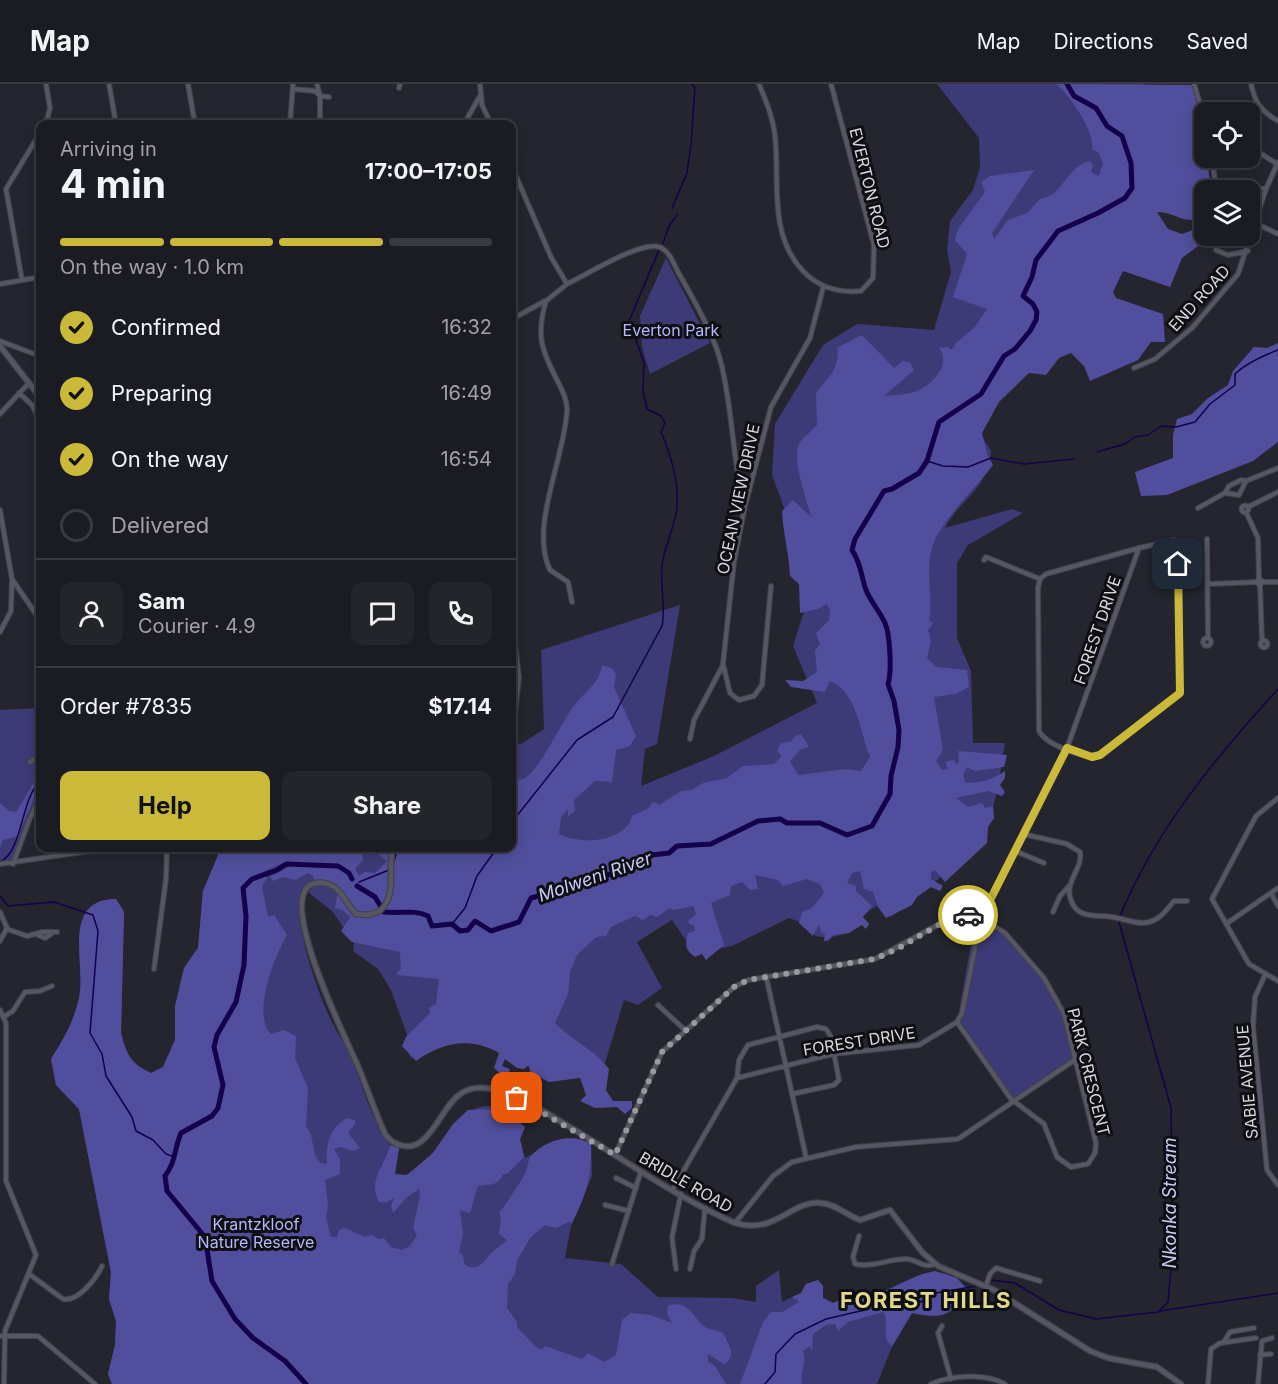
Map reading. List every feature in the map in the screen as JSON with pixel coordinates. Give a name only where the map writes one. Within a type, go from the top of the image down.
[{"type":"main road","points":[[0,346],[36,393]]},
{"type":"main road","name":"BRIDLE ROAD","points":[[392,852],[389,869],[390,896],[382,910],[368,915],[356,914],[338,890],[324,883],[310,886],[303,896],[304,922],[326,997],[355,1060],[379,1121],[391,1141],[405,1146],[419,1143],[426,1137],[450,1102],[466,1092],[484,1088],[517,1098],[705,1208],[735,1223],[750,1227],[764,1225],[817,1203],[831,1205],[864,1220],[889,1209],[894,1212],[922,1252],[934,1264],[986,1286],[1090,1351],[1108,1358],[1160,1368],[1181,1384]]},
{"type":"street","points":[[46,84],[50,108],[47,120]]},
{"type":"street","points":[[109,84],[115,120]]},
{"type":"street","points":[[188,84],[194,120]]},
{"type":"street","points":[[317,84],[320,96],[320,118]]},
{"type":"street","points":[[480,84],[481,96],[490,120]]},
{"type":"street","points":[[759,84],[774,126],[778,212],[783,238],[798,266],[823,288]]},
{"type":"street","name":"EVERTON ROAD","points":[[823,288],[861,291],[871,283],[875,266],[874,245],[831,84]]},
{"type":"street","points":[[1194,84],[1199,102]]},
{"type":"street","points":[[1251,84],[1256,103],[1261,110],[1278,121]]},
{"type":"street","points":[[290,120],[293,87],[315,91],[320,96],[329,97]]},
{"type":"street","points":[[466,120],[481,96]]},
{"type":"street","points":[[22,280],[6,189],[36,140]]},
{"type":"street","points":[[1260,153],[1277,163]]},
{"type":"street","name":"END ROAD","points":[[1260,210],[1277,163]]},
{"type":"street","points":[[1213,168],[1213,177],[1218,182],[1266,189]]},
{"type":"street","points":[[516,176],[551,257],[567,284]]},
{"type":"street","points":[[1260,226],[1278,234]]},
{"type":"street","name":"END ROAD","points":[[1134,368],[1155,359],[1192,328],[1238,274],[1249,246]]},
{"type":"street","points":[[516,317],[546,301],[567,284],[644,247],[660,247],[665,251],[683,280],[719,355],[731,420],[732,448],[745,506]]},
{"type":"street","points":[[1216,250],[1228,255],[1248,251]]},
{"type":"street","points":[[0,284],[36,278]]},
{"type":"street","name":"OCEAN VIEW DRIVE","points":[[771,586],[768,647],[759,691],[743,700],[732,697],[725,680],[723,664],[734,562],[745,506],[771,407],[810,338],[823,288]]},
{"type":"street","points":[[546,301],[539,340],[567,407],[559,461],[544,525],[544,545],[550,570],[568,582],[572,602]]},
{"type":"street","points":[[0,341],[36,354]]},
{"type":"street","points":[[0,414],[28,384]]},
{"type":"street","points":[[19,393],[32,405],[36,413]]},
{"type":"street","points":[[1198,508],[1225,493],[1230,484],[1241,480],[1246,481],[1278,468]]},
{"type":"street","points":[[1239,495],[1246,481]]},
{"type":"street","points":[[1246,508],[1278,492]]},
{"type":"street","points":[[1225,493],[1239,495]]},
{"type":"street","points":[[1239,495],[1258,538],[1262,641]]},
{"type":"street","points":[[0,510],[12,579],[11,611],[0,632]]},
{"type":"street","points":[[1207,539],[1208,638]]},
{"type":"street","points":[[1176,540],[1180,693],[1100,755],[1092,757],[1046,740],[1038,727],[1038,588],[1040,579],[1046,574],[1139,548],[1176,540]]},
{"type":"street","name":"FOREST DRIVE","points":[[737,1078],[833,1054],[919,1045],[957,1022],[962,1013],[981,918],[1067,748],[1139,548]]},
{"type":"street","points":[[984,560],[986,556],[1040,579]]},
{"type":"street","points":[[12,579],[36,614]]},
{"type":"street","points":[[1208,584],[1278,582]]},
{"type":"street","points":[[516,653],[519,677],[516,703]]},
{"type":"street","points":[[690,739],[694,720],[723,664]]},
{"type":"street","points":[[30,762],[36,758]]},
{"type":"street","points":[[1278,798],[1256,816],[1215,891],[1213,904],[1249,964],[1278,981]]},
{"type":"street","points":[[13,864],[36,807]]},
{"type":"street","points":[[1023,834],[1077,849],[1080,861],[1070,886],[1060,896],[1053,912]]},
{"type":"street","points":[[1015,851],[1044,863]]},
{"type":"street","points":[[0,864],[86,852]]},
{"type":"street","points":[[154,969],[166,879],[167,852]]},
{"type":"street","points":[[1070,886],[1071,900],[1082,914],[1117,918],[1130,922],[1150,922],[1162,916],[1174,901],[1186,901]]},
{"type":"street","points":[[1226,924],[1278,888]]},
{"type":"street","points":[[1271,893],[1278,906]]},
{"type":"street","points":[[0,912],[7,929],[22,936],[38,935],[45,938],[57,932]]},
{"type":"street","points":[[615,1155],[659,1057],[685,1030],[734,987],[748,980],[766,976],[875,959],[954,916],[960,914],[981,918]]},
{"type":"street","name":"PARK CRESCENT","points":[[957,1022],[1013,1102],[1044,1124],[1062,1162],[1071,1167],[1088,1164],[1095,1153],[1096,1143],[1064,1014],[1044,978],[1005,933],[981,918]]},
{"type":"street","points":[[0,941],[7,929]]},
{"type":"street","name":"SABIE AVENUE","points":[[1265,975],[1255,997],[1252,1026],[1267,1170],[1278,1185]]},
{"type":"street","points":[[766,976],[806,1158]]},
{"type":"street","points":[[4,1016],[13,1011],[25,992],[40,992],[52,986]]},
{"type":"street","points":[[658,1005],[685,1030]]},
{"type":"street","points":[[0,1010],[4,1016],[6,1182],[36,1253],[2,1336],[4,1384]]},
{"type":"street","points":[[673,1189],[737,1078],[739,1060],[748,1045],[779,1036],[822,1028],[831,1037],[839,1076],[837,1083],[792,1094]]},
{"type":"street","points":[[735,1223],[777,1171],[806,1158],[856,1147],[958,1139],[1076,1059]]},
{"type":"street","points":[[0,1120],[6,1123]]},
{"type":"street","points":[[612,1264],[642,1170]]},
{"type":"street","points":[[616,1178],[636,1188]]},
{"type":"street","points":[[675,1269],[672,1237],[681,1194]]},
{"type":"street","points":[[605,1205],[629,1211]]},
{"type":"street","points":[[690,1269],[694,1251],[702,1239],[705,1208]]},
{"type":"street","points":[[859,1236],[853,1257],[855,1264],[877,1265],[906,1259],[927,1266],[934,1264]]},
{"type":"street","points":[[29,1274],[63,1299],[69,1300],[93,1282],[102,1266]]},
{"type":"street","points":[[986,1286],[990,1274],[996,1268],[1040,1281]]},
{"type":"street","points":[[942,1326],[938,1333],[951,1380]]},
{"type":"street","points":[[1223,1343],[1226,1334],[1254,1328]]},
{"type":"street","points":[[1243,1330],[1244,1340]]},
{"type":"street","points":[[2,1336],[38,1336],[95,1384]]},
{"type":"street","points":[[1208,1384],[1209,1355],[1217,1345],[1256,1338]]},
{"type":"street","points":[[1258,1384],[1262,1341],[1272,1338]]},
{"type":"street","points":[[1260,1355],[1271,1354]]},
{"type":"street","points":[[931,1384],[987,1377],[1005,1384]]},
{"type":"green space","name":"Krantzkloof Nature Reserve","points":[[937,84],[1143,84],[1024,370],[993,400],[980,433],[991,451],[985,475],[945,528],[1012,509],[1023,513],[968,545],[957,563],[957,638],[971,671],[973,743],[1005,743],[992,810],[977,840],[942,876],[891,917],[880,904],[861,916],[849,933],[828,938],[816,936],[806,924],[789,918],[732,946],[695,954],[672,920],[637,942],[662,988],[638,1005],[624,1000],[605,1063],[581,1076],[536,1073],[506,1048],[460,1036],[411,1058],[407,1049],[407,1035],[391,990],[378,969],[353,951],[354,943],[333,912],[303,888],[299,914],[306,951],[331,1021],[351,1057],[383,1135],[390,1145],[399,1148],[395,1174],[410,1173],[424,1163],[466,1114],[482,1106],[502,1109],[525,1127],[520,1139],[525,1158],[565,1139],[574,1138],[591,1144],[592,1176],[571,1226],[565,1258],[621,1264],[658,1297],[732,1298],[756,1302],[756,1286],[779,1270],[782,1302],[801,1293],[806,1284],[818,1280],[823,1286],[823,1298],[833,1303],[874,1295],[921,1274],[932,1272],[954,1278],[967,1289],[962,1298],[952,1310],[939,1316],[912,1313],[891,1349],[877,1384],[112,1384],[108,1374],[115,1345],[116,1321],[109,1299],[111,1272],[79,1109],[56,1085],[51,1059],[76,1010],[81,979],[80,933],[82,920],[89,909],[99,902],[116,899],[124,912],[121,1033],[130,1057],[151,1073],[163,1067],[175,1040],[175,1006],[184,968],[198,948],[203,891],[219,852],[516,852],[516,743],[521,744],[544,729],[541,650],[680,605],[657,744],[645,749],[641,786],[714,756],[817,703],[793,646],[807,602],[795,537],[772,475],[775,424],[823,345],[857,324],[934,330],[951,272],[947,250],[950,221],[973,190],[980,167],[979,138]]},
{"type":"green space","name":"Krantzkloof Nature Reserve","points":[[1056,84],[1192,85],[1197,102],[1194,102],[1194,168],[1209,168],[1212,180],[1194,180],[1194,220],[1157,212],[1168,229],[1182,234],[1194,230],[1194,246],[1198,246],[1182,258],[1170,287],[1123,271],[1113,292],[1116,298],[1163,314],[1165,342],[1151,342],[1138,360],[1090,381],[1084,366],[1071,353],[1059,358],[1046,375],[1029,373],[999,402],[982,433],[987,454],[993,465],[949,518],[931,551],[929,620],[933,623],[928,630],[931,641],[927,658],[936,667],[967,670],[969,687],[956,694],[934,697],[943,750],[936,761],[942,770],[948,769],[945,762],[953,760],[957,764],[959,762],[958,751],[1007,755],[1004,767],[975,771],[967,767],[963,775],[966,783],[972,783],[1005,771],[1005,778],[1000,785],[1005,792],[1002,796],[988,791],[956,798],[968,807],[982,803],[985,808],[993,806],[994,818],[988,827],[987,843],[945,882],[935,870],[931,872],[931,879],[943,886],[940,891],[931,887],[917,897],[912,905],[886,918],[878,907],[873,892],[864,889],[860,871],[852,873],[847,883],[856,886],[856,891],[872,906],[863,917],[869,924],[866,929],[862,925],[849,933],[833,935],[829,940],[824,941],[825,934],[821,932],[819,924],[813,936],[799,923],[802,912],[812,908],[824,893],[820,884],[807,879],[783,886],[778,880],[755,875],[758,889],[750,890],[742,882],[731,886],[730,895],[711,903],[724,945],[706,960],[702,954],[695,957],[687,947],[688,933],[695,931],[694,926],[687,922],[696,914],[693,906],[674,910],[669,908],[658,917],[650,915],[643,920],[635,916],[611,927],[606,936],[596,937],[577,955],[570,972],[568,994],[555,1023],[597,1056],[609,1069],[606,1090],[613,1101],[632,1101],[632,1108],[625,1114],[617,1107],[595,1108],[580,1101],[586,1095],[580,1078],[549,1082],[530,1072],[529,1065],[524,1069],[517,1068],[505,1059],[502,1066],[510,1069],[509,1072],[500,1073],[494,1068],[499,1053],[477,1045],[466,1043],[446,1046],[416,1061],[402,1046],[406,1037],[430,1013],[429,1008],[436,1004],[439,979],[397,975],[401,969],[400,952],[352,942],[341,931],[350,917],[342,910],[335,908],[338,890],[316,883],[313,876],[308,873],[295,880],[283,877],[273,881],[270,877],[289,867],[286,862],[262,872],[267,878],[262,886],[268,917],[274,915],[287,935],[276,958],[267,987],[264,1001],[266,1026],[271,1034],[284,1030],[296,1036],[295,1058],[308,1088],[306,1126],[311,1135],[315,1155],[320,1163],[327,1164],[328,1143],[336,1127],[347,1118],[355,1120],[355,1124],[348,1133],[360,1148],[353,1151],[341,1147],[334,1149],[340,1160],[340,1174],[325,1180],[328,1206],[326,1217],[331,1237],[337,1237],[339,1230],[345,1228],[365,1237],[371,1235],[379,1239],[384,1238],[391,1247],[402,1250],[410,1246],[417,1235],[413,1228],[420,1196],[419,1189],[407,1197],[393,1213],[391,1206],[394,1198],[385,1203],[379,1202],[376,1194],[378,1173],[390,1145],[399,1148],[395,1174],[407,1175],[433,1153],[453,1124],[468,1110],[499,1109],[525,1127],[520,1139],[524,1157],[507,1174],[503,1174],[496,1183],[478,1186],[470,1213],[460,1210],[463,1234],[459,1252],[463,1255],[464,1264],[471,1267],[478,1266],[507,1240],[499,1234],[501,1218],[499,1213],[525,1174],[531,1156],[551,1142],[567,1138],[584,1140],[591,1144],[591,1166],[585,1194],[572,1223],[568,1222],[556,1228],[545,1225],[531,1237],[517,1260],[515,1274],[508,1284],[507,1308],[517,1322],[517,1327],[536,1347],[542,1350],[545,1346],[582,1359],[588,1353],[604,1362],[616,1355],[622,1320],[631,1313],[651,1315],[672,1323],[667,1313],[668,1306],[681,1305],[690,1310],[705,1327],[723,1333],[731,1350],[728,1361],[724,1364],[708,1354],[708,1362],[715,1366],[726,1384],[112,1384],[108,1374],[115,1345],[116,1321],[109,1299],[111,1272],[79,1109],[56,1085],[51,1059],[76,1010],[81,979],[80,933],[82,920],[89,909],[99,902],[116,899],[124,912],[121,1033],[130,1057],[151,1073],[163,1067],[175,1040],[175,1006],[184,968],[198,948],[203,891],[219,852],[364,852],[362,853],[363,860],[355,869],[359,876],[365,872],[375,873],[387,861],[375,852],[516,852],[516,780],[525,778],[539,763],[571,710],[596,681],[602,665],[612,668],[616,674],[614,687],[636,736],[630,746],[616,750],[612,782],[595,781],[574,800],[575,811],[568,816],[568,809],[561,817],[559,834],[578,840],[589,840],[601,839],[621,832],[628,825],[632,816],[649,808],[655,802],[659,805],[681,791],[692,790],[703,783],[727,778],[743,766],[774,764],[782,756],[777,751],[781,743],[791,742],[795,736],[801,734],[809,747],[801,749],[790,761],[798,775],[846,769],[861,771],[870,757],[852,703],[846,694],[830,681],[825,692],[791,687],[785,680],[803,681],[817,672],[815,651],[820,644],[816,633],[829,620],[830,609],[826,604],[818,609],[800,613],[799,584],[790,576],[782,511],[793,500],[811,517],[798,467],[797,449],[800,442],[817,425],[816,393],[835,366],[837,348],[862,335],[894,368],[903,361],[910,362],[914,370],[884,396],[917,391],[936,377],[943,359],[939,348],[947,347],[952,350],[956,343],[974,328],[987,309],[953,297],[967,254],[955,240],[958,229],[985,192],[981,182],[990,176],[1034,170],[992,233],[994,239],[1008,220],[1027,213],[1040,199],[1055,192],[1082,164],[1090,161],[1093,166],[1091,172],[1099,176],[1103,163],[1098,152],[1092,149],[1090,133],[1080,114]]},
{"type":"green space","name":"Everton Park","points":[[666,258],[710,343],[650,374],[642,347],[640,316]]},
{"type":"green space","points":[[1278,343],[1278,442],[1253,461],[1167,495],[1141,496],[1135,472],[1173,458],[1173,435],[1177,419],[1192,414],[1208,398],[1228,385],[1233,371],[1254,347],[1267,348]]},
{"type":"green space","points":[[36,708],[36,802],[14,860],[8,865],[0,862],[0,710]]},
{"type":"green space","points":[[36,780],[36,796],[18,836],[3,840],[0,848],[0,803],[9,811],[16,812]]},
{"type":"green space","points":[[976,917],[1002,930],[1042,976],[1057,1000],[1076,1058],[1014,1101],[957,1022]]},
{"type":"green space","points":[[935,1271],[957,1278],[967,1289],[962,1298],[945,1314],[931,1316],[912,1313],[892,1346],[886,1338],[886,1320],[883,1312],[848,1322],[838,1331],[835,1324],[826,1325],[813,1334],[812,1352],[810,1346],[803,1351],[802,1384],[740,1384],[763,1322],[771,1312],[782,1312],[799,1302],[792,1297],[801,1293],[806,1284],[818,1280],[823,1286],[823,1298],[833,1303],[876,1294]]},
{"type":"waterway","points":[[672,208],[687,173],[695,88],[692,84]]},
{"type":"waterway","name":"Molweni River","points":[[357,886],[375,897],[384,912],[423,914],[428,916],[432,926],[452,924],[460,931],[468,930],[475,921],[491,931],[519,922],[531,898],[567,889],[597,876],[614,874],[647,860],[652,855],[669,853],[677,846],[711,844],[758,821],[780,819],[787,823],[820,823],[847,835],[872,826],[890,794],[899,730],[894,701],[888,684],[890,662],[887,628],[870,599],[852,550],[855,539],[884,491],[892,489],[919,473],[927,461],[939,422],[981,394],[1004,356],[1015,349],[1030,331],[1036,320],[1037,312],[1033,304],[1023,296],[1032,277],[1036,260],[1058,231],[1125,198],[1132,188],[1131,163],[1122,136],[1107,126],[1096,108],[1074,96],[1067,84]]},
{"type":"waterway","points":[[663,243],[669,226],[677,215]]},
{"type":"waterway","points":[[516,817],[577,740],[613,717],[662,626],[662,566],[676,515],[677,488],[671,459],[661,432],[665,423],[661,416],[647,409],[643,391],[644,363],[629,321],[659,250]]},
{"type":"waterway","points":[[1097,452],[1125,444],[1135,437],[1148,435],[1161,426],[1176,427],[1195,422],[1210,404],[1235,385],[1235,374],[1239,370],[1278,350]]},
{"type":"waterway","points":[[927,461],[943,466],[968,467],[991,458],[1024,464],[1074,459]]},
{"type":"waterway","name":"Nkonka Stream","points":[[1120,916],[1151,853],[1189,795],[1278,689]]},
{"type":"waterway","points":[[0,862],[13,848],[36,786]]},
{"type":"waterway","points":[[393,864],[397,852]]},
{"type":"waterway","points":[[452,924],[465,908],[477,876],[494,852]]},
{"type":"waterway","name":"Molweni River","points":[[306,1384],[285,1361],[253,1338],[235,1319],[212,1281],[205,1237],[167,1191],[165,1176],[171,1166],[181,1133],[212,1116],[218,1108],[223,1085],[214,1047],[217,1035],[236,1002],[244,965],[246,916],[243,888],[252,879],[277,870],[286,864],[338,866],[349,873],[352,879]]},
{"type":"waterway","points":[[359,882],[389,870]]},
{"type":"waterway","points":[[0,896],[8,906],[54,902],[93,915],[98,931],[90,1033],[102,1054],[106,1076],[132,1117],[136,1131],[153,1140],[166,1154],[175,1157]]},
{"type":"waterway","name":"Nkonka Stream","points":[[991,1280],[1015,1283],[1059,1310],[1096,1319],[1158,1312],[1168,1302],[1173,1246],[1171,1108],[1119,922]]},
{"type":"waterway","name":"Nkonka Stream","points":[[765,1384],[775,1372],[776,1354],[795,1334],[826,1319],[869,1309],[870,1304],[894,1301],[907,1293],[921,1302],[930,1294],[977,1286]]},
{"type":"waterway","points":[[1160,1311],[1278,1293]]},
{"type":"way so far","points":[[517,1098],[615,1155],[662,1052],[734,987],[748,980],[819,966],[875,959],[954,916],[968,915]]},
{"type":"district","name":"FOREST HILLS","points":[[926,1300]]},
{"type":"route","points":[[968,915],[981,918],[1067,748],[1092,757],[1100,755],[1180,693],[1182,681],[1178,564]]}]
